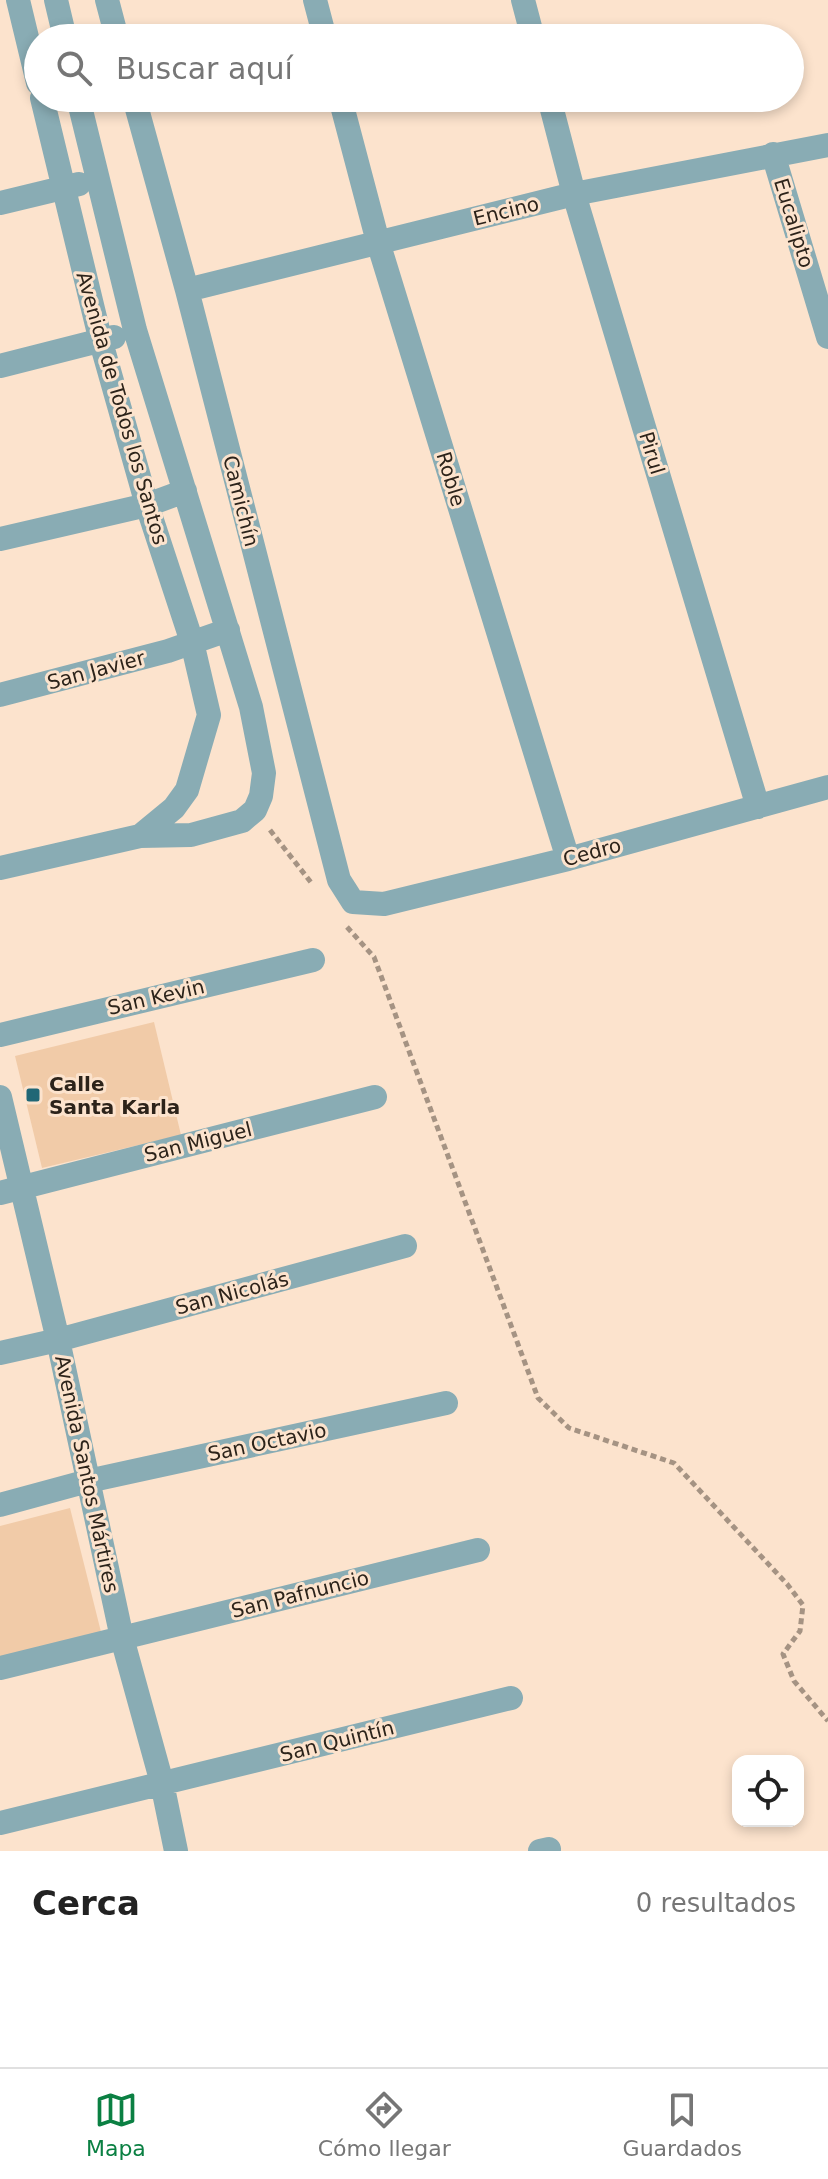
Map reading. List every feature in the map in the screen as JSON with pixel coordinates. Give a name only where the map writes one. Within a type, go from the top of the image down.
[{"type":"street","points":[[18,0],[24,25]]},
{"type":"street","points":[[56,0],[62,24]]},
{"type":"street","points":[[107,0],[113,24]]},
{"type":"street","points":[[315,0],[321,24]]},
{"type":"street","points":[[523,0],[529,24]]},
{"type":"street","name":"Avenida de Todos los Santos","points":[[45,112],[101,342],[147,505],[192,642],[209,715]]},
{"type":"street","name":"Avenida de Todos los Santos","points":[[81,112],[135,330],[251,707],[264,773],[261,796],[255,810]]},
{"type":"street","name":"Camichín","points":[[138,112],[187,290],[346,910]]},
{"type":"street","name":"Roble","points":[[344,112],[378,242],[568,859]]},
{"type":"street","name":"Pirul","points":[[553,112],[574,194],[758,807]]},
{"type":"street","name":"Encino","points":[[187,290],[574,194],[828,145]]},
{"type":"street","name":"Eucalipto","points":[[773,154],[828,337]]},
{"type":"street","points":[[0,203],[97,178]]},
{"type":"street","points":[[0,366],[101,342],[135,330]]},
{"type":"street","points":[[0,539],[147,505],[185,491]]},
{"type":"street","name":"San Javier","points":[[0,695],[168,651],[228,630]]},
{"type":"street","points":[[140,836],[174,808],[187,790],[209,715],[251,707]]},
{"type":"street","name":"Cedro","points":[[346,910],[384,904],[568,859],[828,787]]},
{"type":"street","points":[[0,868],[140,836],[191,835],[216,830],[242,821],[255,810]]},
{"type":"street","name":"San Kevin","points":[[0,1035],[313,960]]},
{"type":"street","name":"Avenida Santos Mártires","points":[[0,1097],[10,1191],[58,1340],[122,1638],[162,1783],[176,1851]]},
{"type":"street","name":"San Miguel","points":[[10,1191],[375,1097]]},
{"type":"street","name":"San Nicolás","points":[[0,1353],[405,1246]]},
{"type":"street","name":"San Octavio","points":[[0,1505],[88,1481],[446,1403]]},
{"type":"street","name":"San Pafnuncio","points":[[0,1668],[478,1550]]},
{"type":"street","name":"San Quintín","points":[[0,1823],[511,1698]]},
{"type":"path","points":[[255,810],[322,897]]},
{"type":"path","points":[[346,910],[374,957],[538,1398],[569,1428],[674,1463],[787,1584],[803,1605],[800,1631],[783,1654],[794,1681],[828,1721]]},
{"type":"shaded area","points":[[154,1022],[181,1135],[42,1168],[15,1056]]},
{"type":"shaded area","points":[[70,1508],[101,1632],[0,1657],[0,1526]]},
{"type":"place","name":"Calle Santa Karla","points":[[33,1095]]}]
